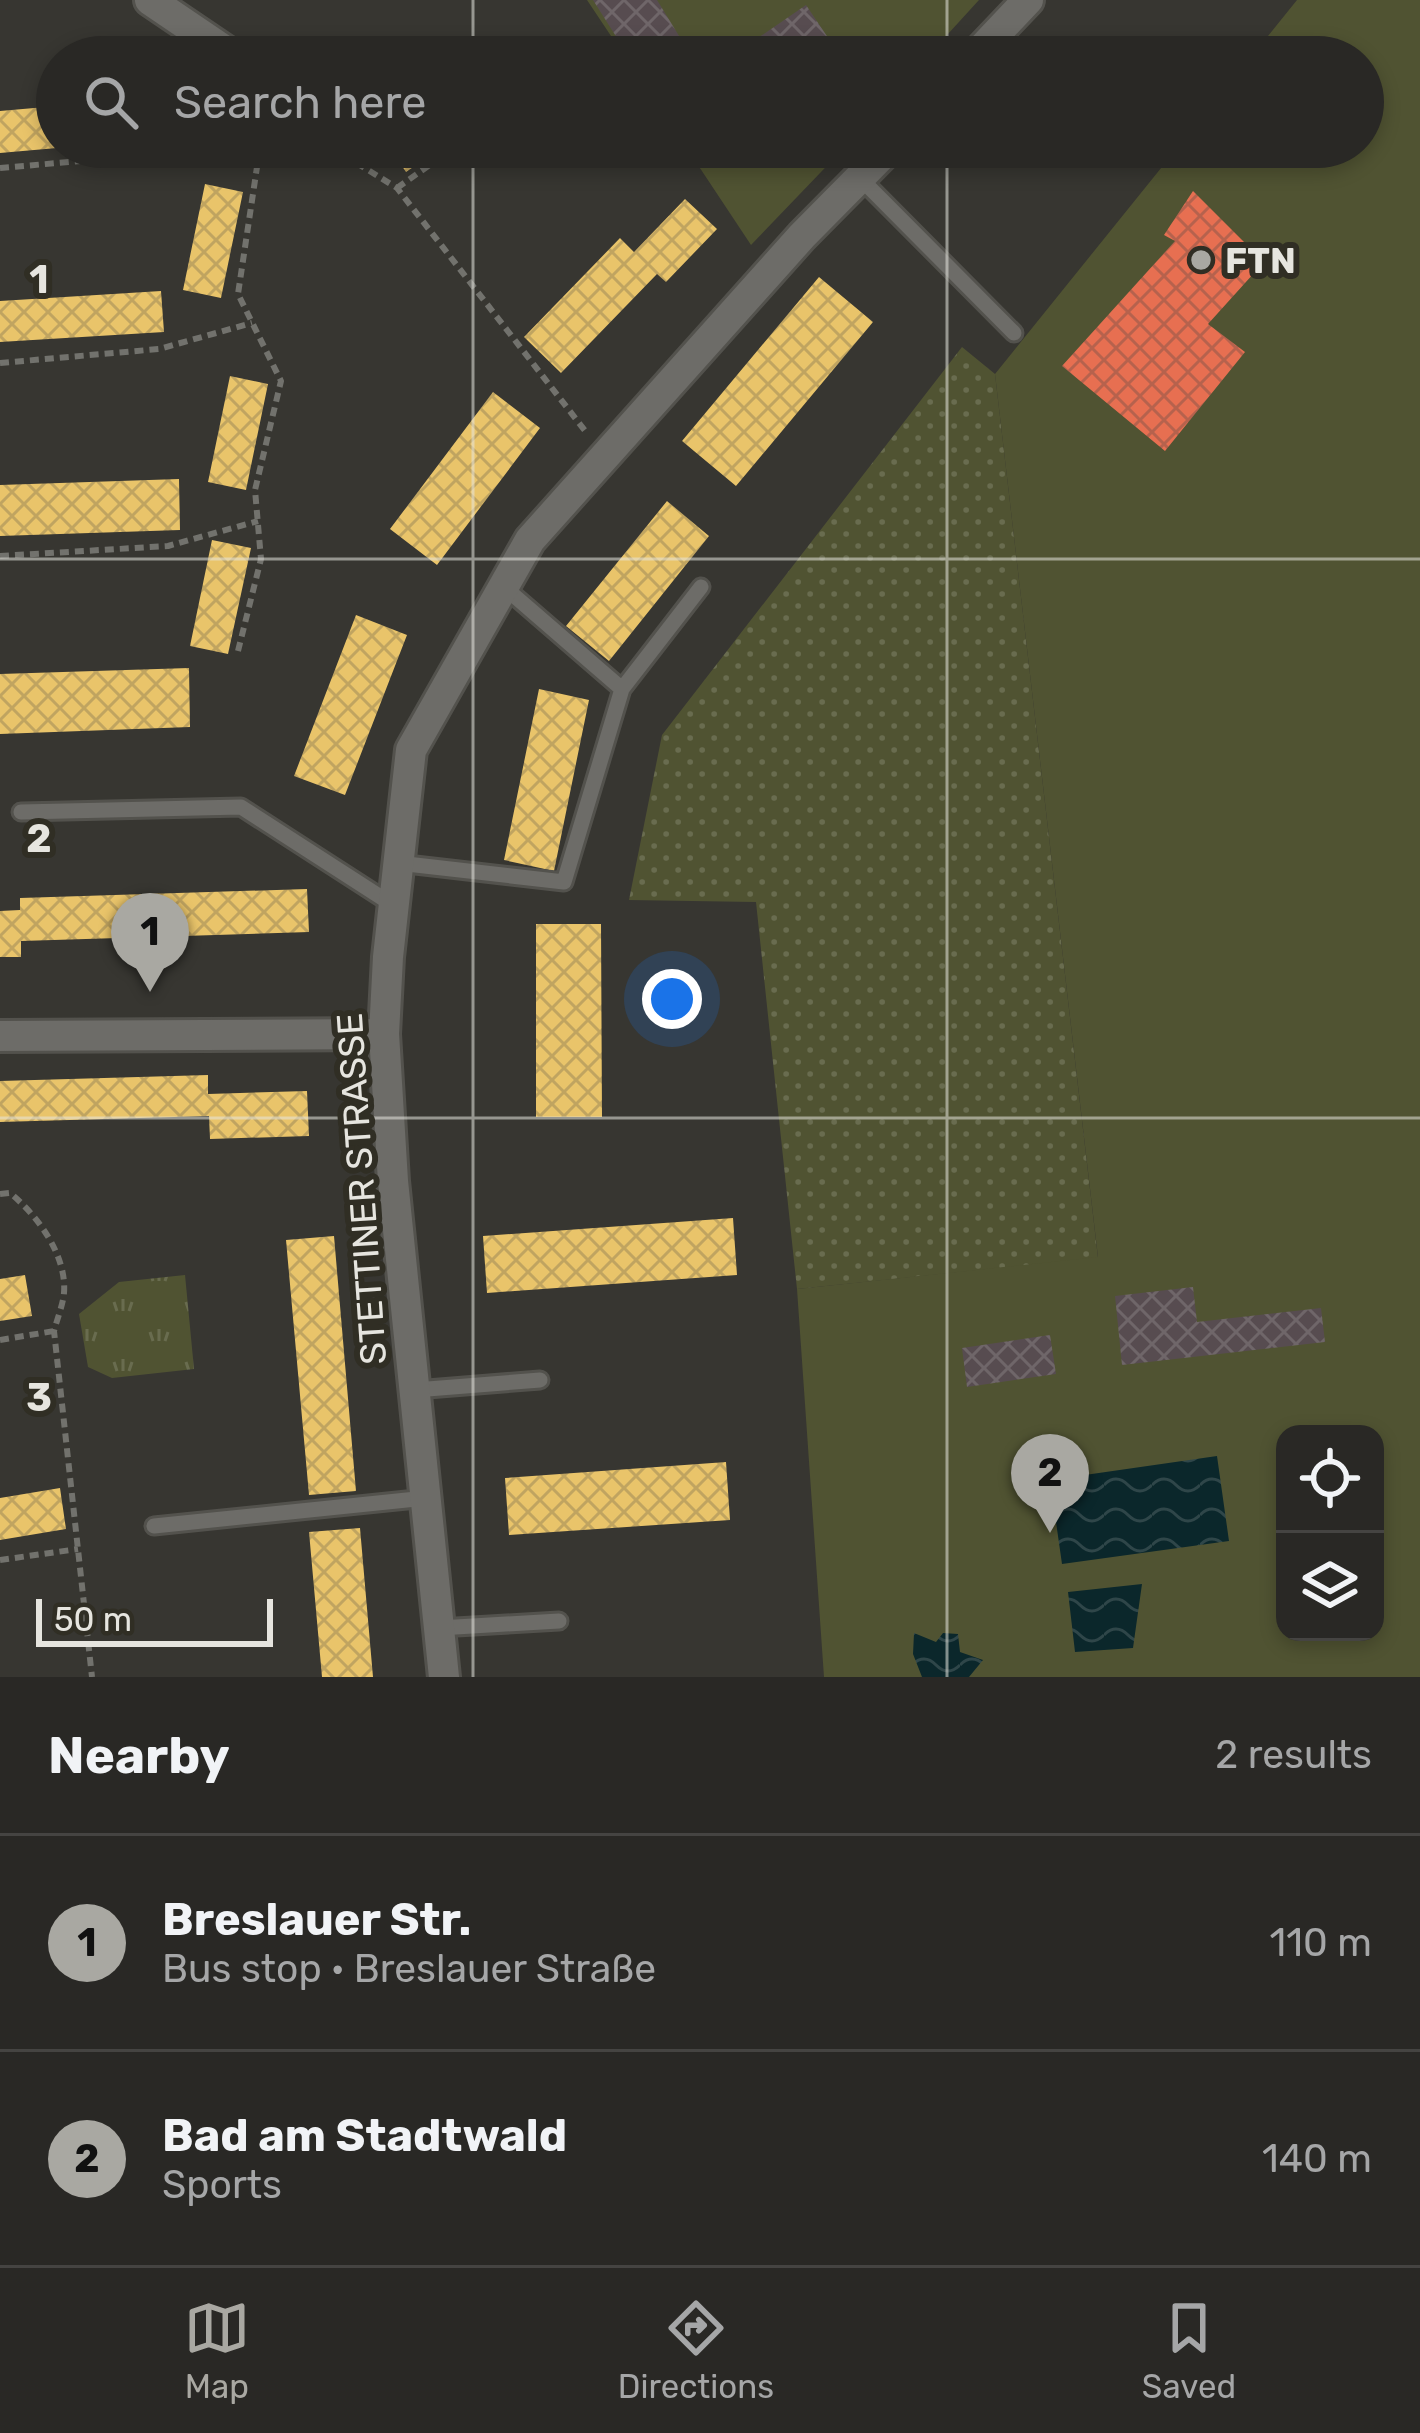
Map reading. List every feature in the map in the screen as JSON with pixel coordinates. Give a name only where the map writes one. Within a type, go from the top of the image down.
[{"type":"street","points":[[150,0],[202,36]]},
{"type":"street","points":[[994,36],[1028,0]]},
{"type":"street","name":"STETTINER STRASSE","points":[[444,1677],[393,1181],[384,1034],[411,750],[530,540],[802,236],[870,168]]},
{"type":"street","points":[[0,1036],[384,1034]]},
{"type":"lane","points":[[860,178],[1013,333]]},
{"type":"lane","points":[[398,863],[564,883],[622,689],[701,586]]},
{"type":"lane","points":[[504,587],[622,689]]},
{"type":"lane","points":[[21,812],[241,807],[393,905]]},
{"type":"lane","points":[[415,1390],[540,1380]]},
{"type":"lane","points":[[154,1526],[426,1498]]},
{"type":"lane","points":[[439,1628],[559,1621]]},
{"type":"path","points":[[0,168],[36,165]]},
{"type":"path","points":[[238,651],[261,559],[256,490],[281,381],[238,294],[257,168]]},
{"type":"path","points":[[365,168],[398,188],[605,457]]},
{"type":"path","points":[[398,188],[426,168]]},
{"type":"path","points":[[0,363],[159,349],[252,323]]},
{"type":"path","points":[[0,556],[168,546],[258,521]]},
{"type":"path","points":[[0,1194],[10,1193],[28,1208],[60,1260],[64,1292],[54,1330],[92,1677]]},
{"type":"path","points":[[0,1340],[54,1330]]},
{"type":"path","points":[[0,1560],[78,1549]]},
{"type":"green space","points":[[587,0],[979,0],[946,36],[611,36]]},
{"type":"green space","points":[[1297,0],[1420,0],[1420,1677],[824,1677],[797,1289],[1098,1257],[995,374],[1161,168],[1384,168],[1384,36],[1268,36]]},
{"type":"green space","points":[[700,168],[825,168],[751,245]]},
{"type":"green space","points":[[962,347],[995,374],[1098,1258],[797,1289],[756,902],[629,900],[662,735]]},
{"type":"green space","points":[[185,1275],[194,1369],[112,1378],[88,1367],[79,1314],[119,1282]]},
{"type":"water","points":[[1217,1456],[1229,1541],[1062,1564],[1050,1480]]},
{"type":"water","points":[[1142,1584],[1133,1648],[1075,1652],[1068,1592]]},
{"type":"water","points":[[914,1633],[936,1642],[943,1633],[958,1634],[960,1652],[983,1660],[969,1677],[922,1677],[913,1654]]},
{"type":"building: Homes","points":[[36,108],[36,150],[0,153],[0,111]]},
{"type":"building: Homes","points":[[205,184],[243,192],[221,298],[183,290]]},
{"type":"building: Homes","points":[[685,199],[717,229],[666,282],[657,274],[561,373],[524,337],[620,238],[634,252]]},
{"type":"building: Homes","points":[[819,277],[873,322],[736,486],[682,441]]},
{"type":"building: Homes","points":[[161,291],[164,332],[0,342],[0,301]]},
{"type":"building: Homes","points":[[230,376],[268,384],[246,490],[208,482]]},
{"type":"building: Homes","points":[[493,392],[540,428],[437,565],[390,529]]},
{"type":"building: Homes","points":[[179,479],[180,530],[0,536],[0,485]]},
{"type":"building: Homes","points":[[667,501],[709,536],[609,661],[566,626]]},
{"type":"building: Homes","points":[[212,540],[251,548],[228,654],[190,646]]},
{"type":"building: Homes","points":[[356,615],[407,635],[345,795],[294,776]]},
{"type":"building: Homes","points":[[189,668],[190,727],[0,734],[0,674]]},
{"type":"building: Homes","points":[[539,689],[589,700],[554,871],[504,860]]},
{"type":"building: Homes","points":[[307,889],[309,932],[21,941],[21,957],[0,957],[0,911],[20,910],[20,898]]},
{"type":"building: Homes","points":[[536,924],[601,924],[602,1117],[536,1117]]},
{"type":"building: Homes","points":[[208,1075],[208,1094],[307,1091],[309,1136],[210,1139],[209,1116],[0,1122],[0,1081]]},
{"type":"building: Homes","points":[[733,1218],[737,1275],[487,1293],[483,1236]]},
{"type":"building: Homes","points":[[334,1236],[356,1491],[309,1495],[286,1240]]},
{"type":"building: Homes","points":[[25,1275],[32,1316],[0,1321],[0,1279]]},
{"type":"building: Homes","points":[[726,1462],[730,1520],[509,1535],[505,1478]]},
{"type":"building: Homes","points":[[60,1488],[66,1529],[0,1540],[0,1498]]},
{"type":"building: Homes","points":[[360,1528],[373,1677],[322,1677],[309,1532]]},
{"type":"building: Shops","points":[[1193,191],[1264,262],[1208,324],[1245,352],[1165,451],[1062,366],[1175,241],[1164,235]]},
{"type":"building: Other","points":[[593,0],[657,0],[679,36],[616,36]]},
{"type":"building: Other","points":[[806,5],[827,36],[761,36]]},
{"type":"building: Other","points":[[1193,1287],[1197,1322],[1321,1308],[1325,1342],[1122,1365],[1115,1296]]},
{"type":"building: Other","points":[[1050,1335],[1056,1374],[967,1387],[962,1348]]},
{"type":"place","name":"FTN","points":[[1201,260]]},
{"type":"place","name":"Breslauer Str.","points":[[150,992]]},
{"type":"place","name":"Bad am Stadtwald","points":[[1050,1533]]}]
